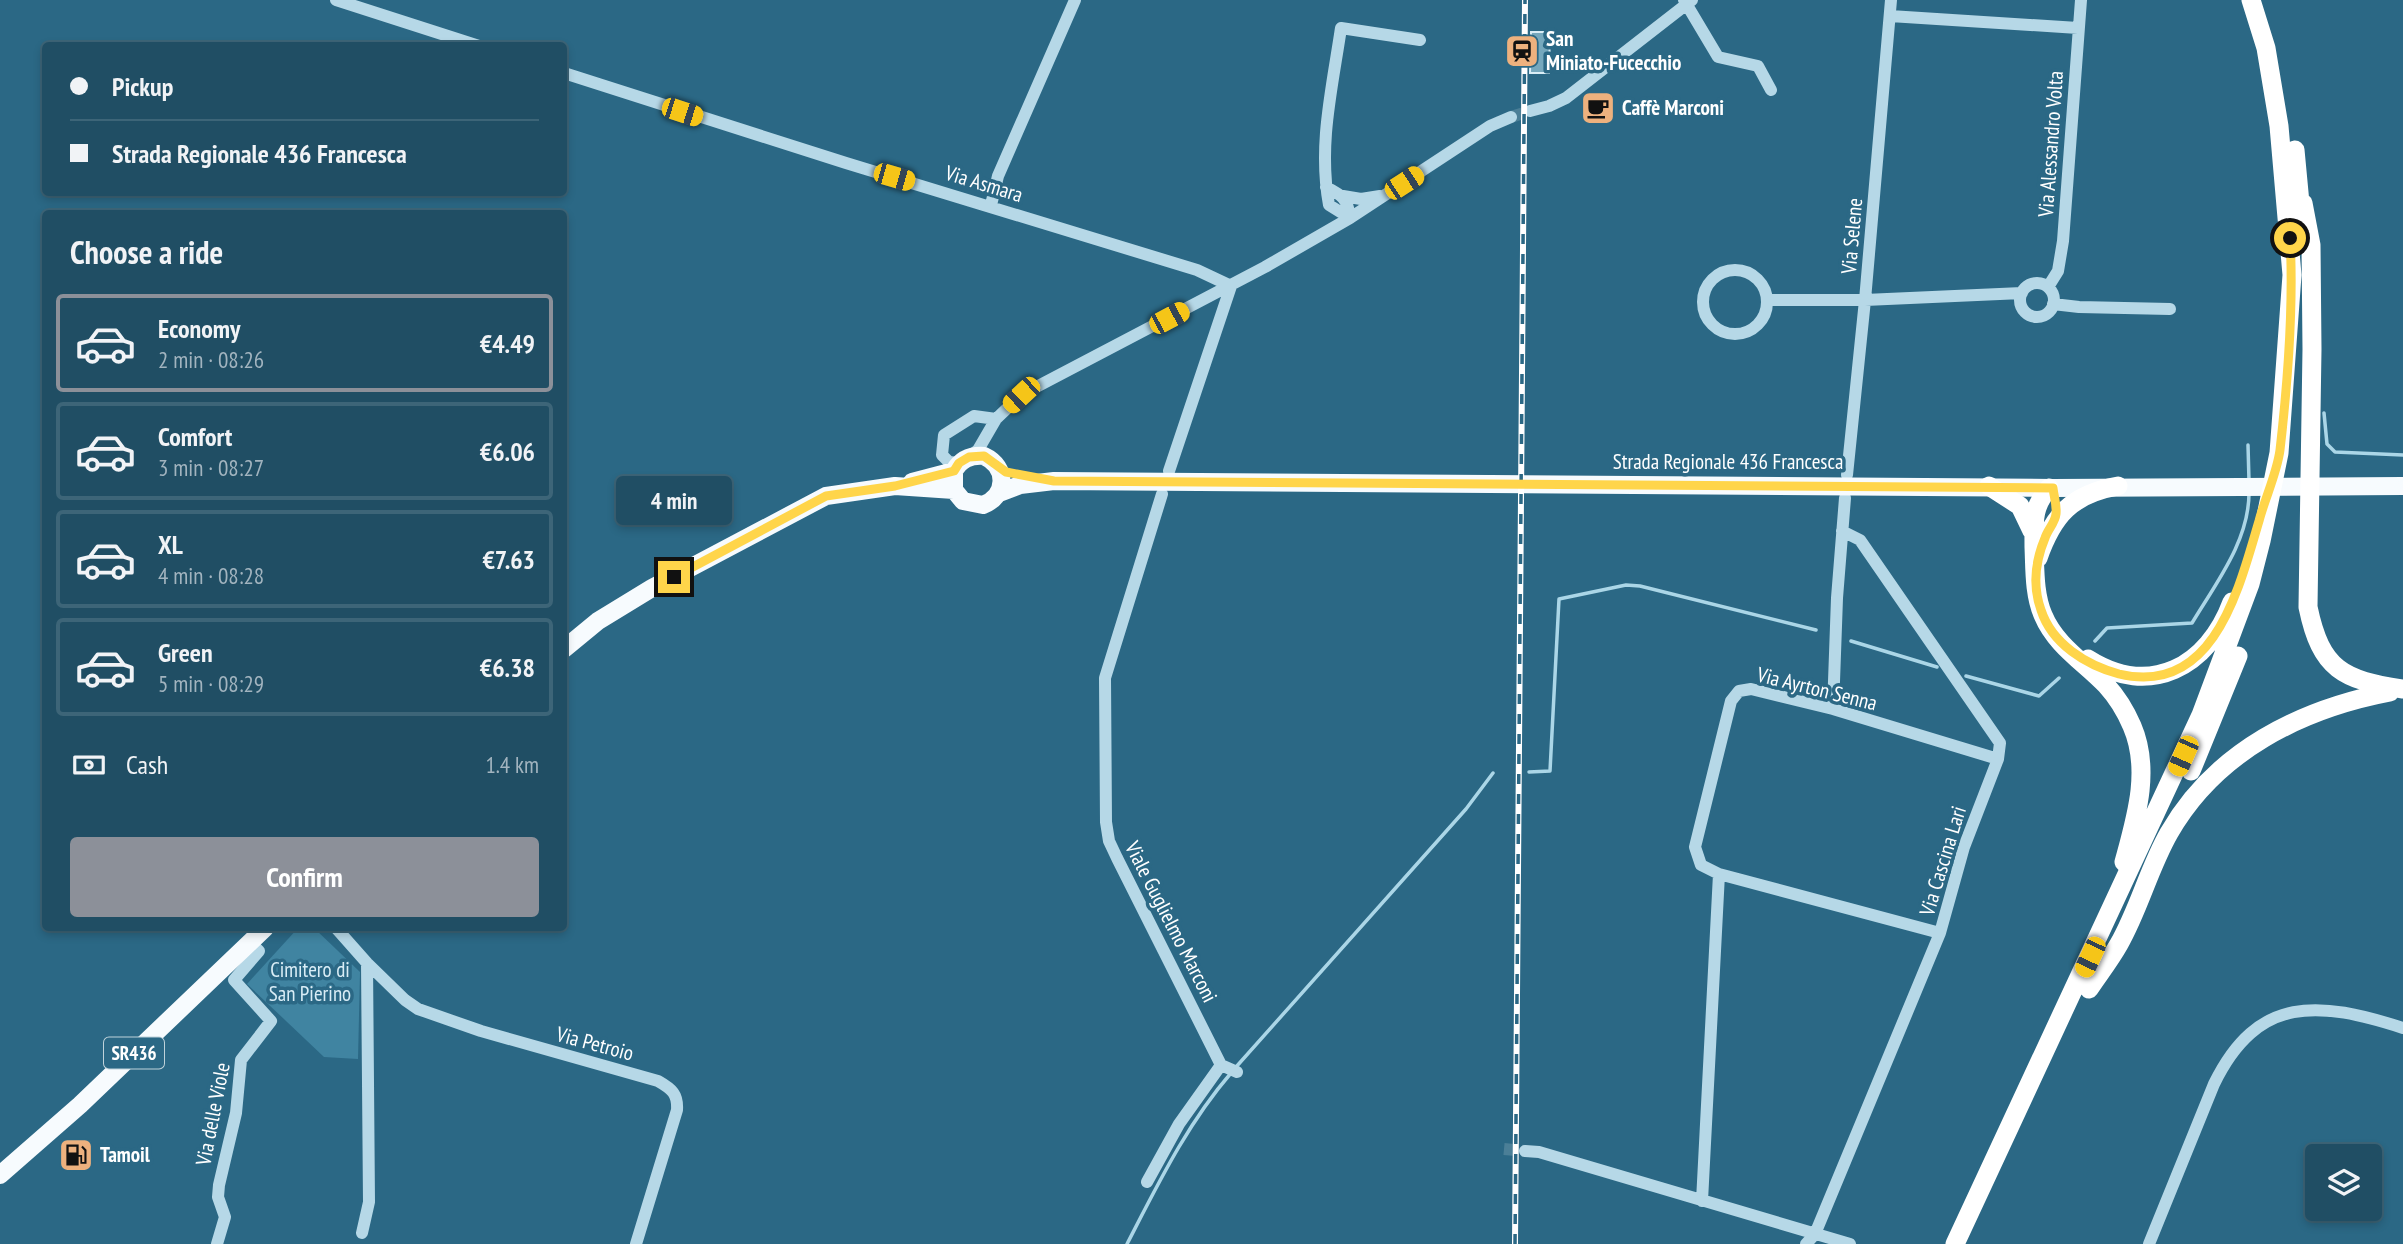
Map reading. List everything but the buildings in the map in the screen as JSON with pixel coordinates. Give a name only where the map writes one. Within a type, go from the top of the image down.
[{"type":"highway","points":[[1955,1244],[2201,715],[2250,584],[2279,453],[2290,317],[2290,238],[2279,126],[2266,48],[2251,0]]},
{"type":"highway","points":[[2265,0],[2281,63],[2311,245],[2308,607],[2313,634],[2325,655],[2356,680],[2403,689]]},
{"type":"highway","points":[[1970,1244],[2212,725],[2239,656],[2270,558],[2289,466],[2301,348],[2304,283],[2300,187]]},
{"type":"highway","points":[[2068,650],[2111,671],[2137,676],[2162,675],[2181,667],[2198,655],[2227,617],[2243,574],[2279,453]]},
{"type":"highway","points":[[1989,486],[2020,506],[2033,533]]},
{"type":"highway","points":[[2035,565],[2045,537],[2055,521],[2082,497],[2118,486]]},
{"type":"highway","points":[[2003,1142],[2031,1066],[2121,872],[2136,819],[2141,787],[2137,744],[2124,711],[2107,686],[2055,637],[2043,615],[2036,591],[2033,533],[2035,509],[2051,488]]},
{"type":"highway","points":[[2051,488],[2057,510],[2055,521]]},
{"type":"highway","points":[[2089,989],[2120,943],[2169,833],[2196,793],[2218,771],[2259,741],[2297,720],[2342,703],[2403,689]]},
{"type":"main road","name":"Strada Regionale 436 Francesca","points":[[567,647],[598,621],[652,588],[826,496],[895,486],[984,456],[998,467],[1030,478],[1054,481],[2051,488],[2403,486]]},
{"type":"main road","points":[[954,491],[961,463]]},
{"type":"main road","points":[[998,467],[1002,481],[999,493]]},
{"type":"main road","name":"Strada Regionale 436 Francesca","points":[[895,486],[954,491],[963,501],[976,506],[989,503],[999,493],[1020,485],[1054,481]]},
{"type":"main road","name":"SR436","points":[[0,1175],[80,1105],[262,931]]},
{"type":"street","points":[[336,0],[467,42]]},
{"type":"street","points":[[991,205],[998,176],[1075,0]]},
{"type":"street","name":"Via Selene","points":[[1847,475],[1891,0]]},
{"type":"street","name":"Via Alessandro Volta","points":[[2048,287],[2058,271],[2063,241],[2081,0]]},
{"type":"street","points":[[1531,111],[1566,98],[1687,1],[1718,57],[1758,66],[1771,90]]},
{"type":"street","points":[[1890,16],[2078,29]]},
{"type":"street","points":[[1332,228],[1323,172],[1326,129],[1341,28],[1420,40]]},
{"type":"street","name":"Via Asmara","points":[[567,74],[846,163],[1198,270],[1231,286]]},
{"type":"street","points":[[994,421],[974,415],[944,435],[942,455],[949,462],[961,463],[978,450],[994,421],[1021,395],[1231,286],[1350,218],[1490,126],[1511,117]]},
{"type":"street","points":[[1326,187],[1343,196],[1361,199],[1384,196]]},
{"type":"street","points":[[1343,196],[1349,204],[1350,218]]},
{"type":"street","points":[[1329,205],[1350,218]]},
{"type":"street","points":[[1729,270],[1750,273],[1765,289],[1767,300],[1762,320],[1746,333],[1735,335],[1716,329],[1704,312],[1702,302],[1710,281],[1729,270]]},
{"type":"street","points":[[1767,300],[1865,300],[2022,293],[2034,284],[2048,287],[2053,295],[2053,304],[2043,316],[2032,316],[2021,304],[2022,293]]},
{"type":"street","points":[[1169,471],[1231,286]]},
{"type":"street","points":[[2053,304],[2170,309]]},
{"type":"street","points":[[994,421],[991,450],[998,467]]},
{"type":"street","name":"Viale Guglielmo Marconi","points":[[1147,1182],[1179,1124],[1229,1068],[1117,858],[1107,831],[1105,678],[1162,494]]},
{"type":"street","points":[[1833,709],[1845,498]]},
{"type":"street","points":[[1842,531],[1860,540],[2000,743],[1998,759]]},
{"type":"street","name":"Via Ayrton Senna","points":[[1719,874],[1701,865],[1695,847],[1731,701],[1740,691],[1751,689],[1833,709],[1998,759]]},
{"type":"street","name":"Via Cascina Lari","points":[[1810,1239],[1940,933],[1964,847],[1998,759]]},
{"type":"street","points":[[1702,1201],[1719,874],[1940,933]]},
{"type":"street","name":"Via Petroio","points":[[340,931],[367,964],[418,1009],[481,1031],[658,1081],[670,1088],[677,1098],[677,1110],[636,1244]]},
{"type":"street","name":"Via delle Viole","points":[[217,1244],[225,1217],[218,1197],[219,1185],[236,1113],[241,1060],[271,1021],[233,980],[259,951],[250,942]]},
{"type":"street","points":[[362,1233],[369,1202],[367,964]]},
{"type":"street","points":[[2149,1244],[2214,1084],[2223,1066],[2249,1035],[2285,1013],[2317,1009],[2354,1013],[2403,1028]]},
{"type":"street","points":[[1525,1151],[1539,1152],[1702,1201],[1810,1239],[1850,1244]]},
{"type":"green space","name":"Cimitero di San Pierino","points":[[295,931],[317,931],[360,972],[358,1059],[324,1057],[247,984]]},
{"type":"waterway","points":[[2324,413],[2327,444],[2335,452],[2403,455]]},
{"type":"waterway","points":[[2248,445],[2249,481]]},
{"type":"waterway","points":[[2095,641],[2107,628],[2192,623],[2230,561],[2248,511],[2249,493]]},
{"type":"waterway","points":[[1529,772],[1550,771],[1559,599],[1626,585],[1640,586],[1816,630]]},
{"type":"waterway","points":[[1851,641],[1937,667]]},
{"type":"waterway","points":[[1966,676],[2039,696],[2059,678]]},
{"type":"waterway","points":[[1236,1067],[1466,809],[1493,773]]},
{"type":"waterway","points":[[1127,1244],[1187,1134],[1231,1073]]},
{"type":"tunnel","points":[[1511,117],[1530,111]]},
{"type":"tunnel","points":[[1504,1149],[1525,1151]]},
{"type":"railway","points":[[1515,1244],[1525,0]]},
{"type":"place","name":"San Miniato-Fucecchio","points":[[1522,51]]},
{"type":"place","name":"Caffè Marconi","points":[[1598,108]]},
{"type":"place","name":"Tamoil","points":[[76,1155]]},
{"type":"route","points":[[674,577],[826,496],[873,487],[895,486],[954,471],[964,459],[976,455],[991,459],[1006,472],[1054,481],[2053,488],[2055,521],[2042,544],[2035,565],[2036,591],[2049,629],[2068,650],[2104,668],[2126,675],[2153,677],[2181,667],[2206,648],[2227,617],[2243,574],[2279,453],[2290,317],[2290,238]]}]
